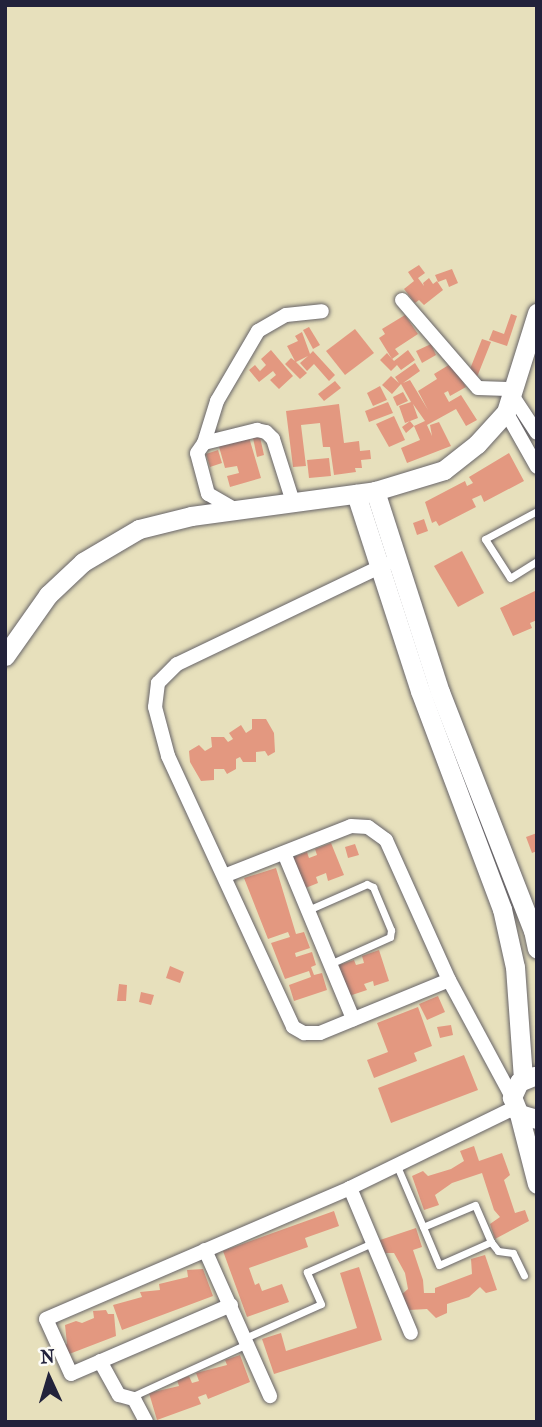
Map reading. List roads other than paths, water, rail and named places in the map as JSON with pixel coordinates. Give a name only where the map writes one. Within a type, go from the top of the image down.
[{"type":"street","points":[[402,300],[478,388],[511,399],[537,433]]},
{"type":"street","points":[[236,510],[208,494],[203,486],[197,453],[204,443],[217,401],[258,331],[286,315],[322,311]]},
{"type":"street","points":[[5,656],[48,595],[83,562],[139,529],[191,516],[365,493],[444,470],[477,444],[511,399],[537,313]]},
{"type":"street","points":[[511,399],[537,467]]},
{"type":"street","points":[[204,443],[257,430],[265,432],[273,439],[293,502]]},
{"type":"street","points":[[365,493],[388,563],[533,930],[537,949]]},
{"type":"street","points":[[388,563],[177,664],[158,683],[155,706],[168,756],[293,1027],[304,1033],[320,1033],[449,980]]},
{"type":"street","points":[[388,563],[420,691],[502,909],[515,967],[530,1077],[515,1086],[537,1184]]},
{"type":"street","points":[[224,876],[351,827],[368,827],[386,840],[449,980],[520,1109]]},
{"type":"street","points":[[284,853],[353,1019]]},
{"type":"street","points":[[230,1304],[71,1374],[46,1319],[350,1188],[520,1109]]},
{"type":"street","points":[[350,1188],[411,1333]]},
{"type":"street","points":[[205,1250],[270,1396]]},
{"type":"street","points":[[100,1361],[119,1395],[131,1397],[146,1422]]},
{"type":"lane","points":[[537,511],[485,539],[510,578],[537,561]]},
{"type":"lane","points":[[308,910],[367,884],[373,887],[391,930],[390,937],[330,964]]},
{"type":"lane","points":[[397,1166],[439,1265],[491,1242]]},
{"type":"lane","points":[[423,1227],[475,1205],[491,1242],[498,1251],[513,1253],[524,1276]]},
{"type":"lane","points":[[131,1397],[321,1304],[307,1272],[372,1243]]}]
